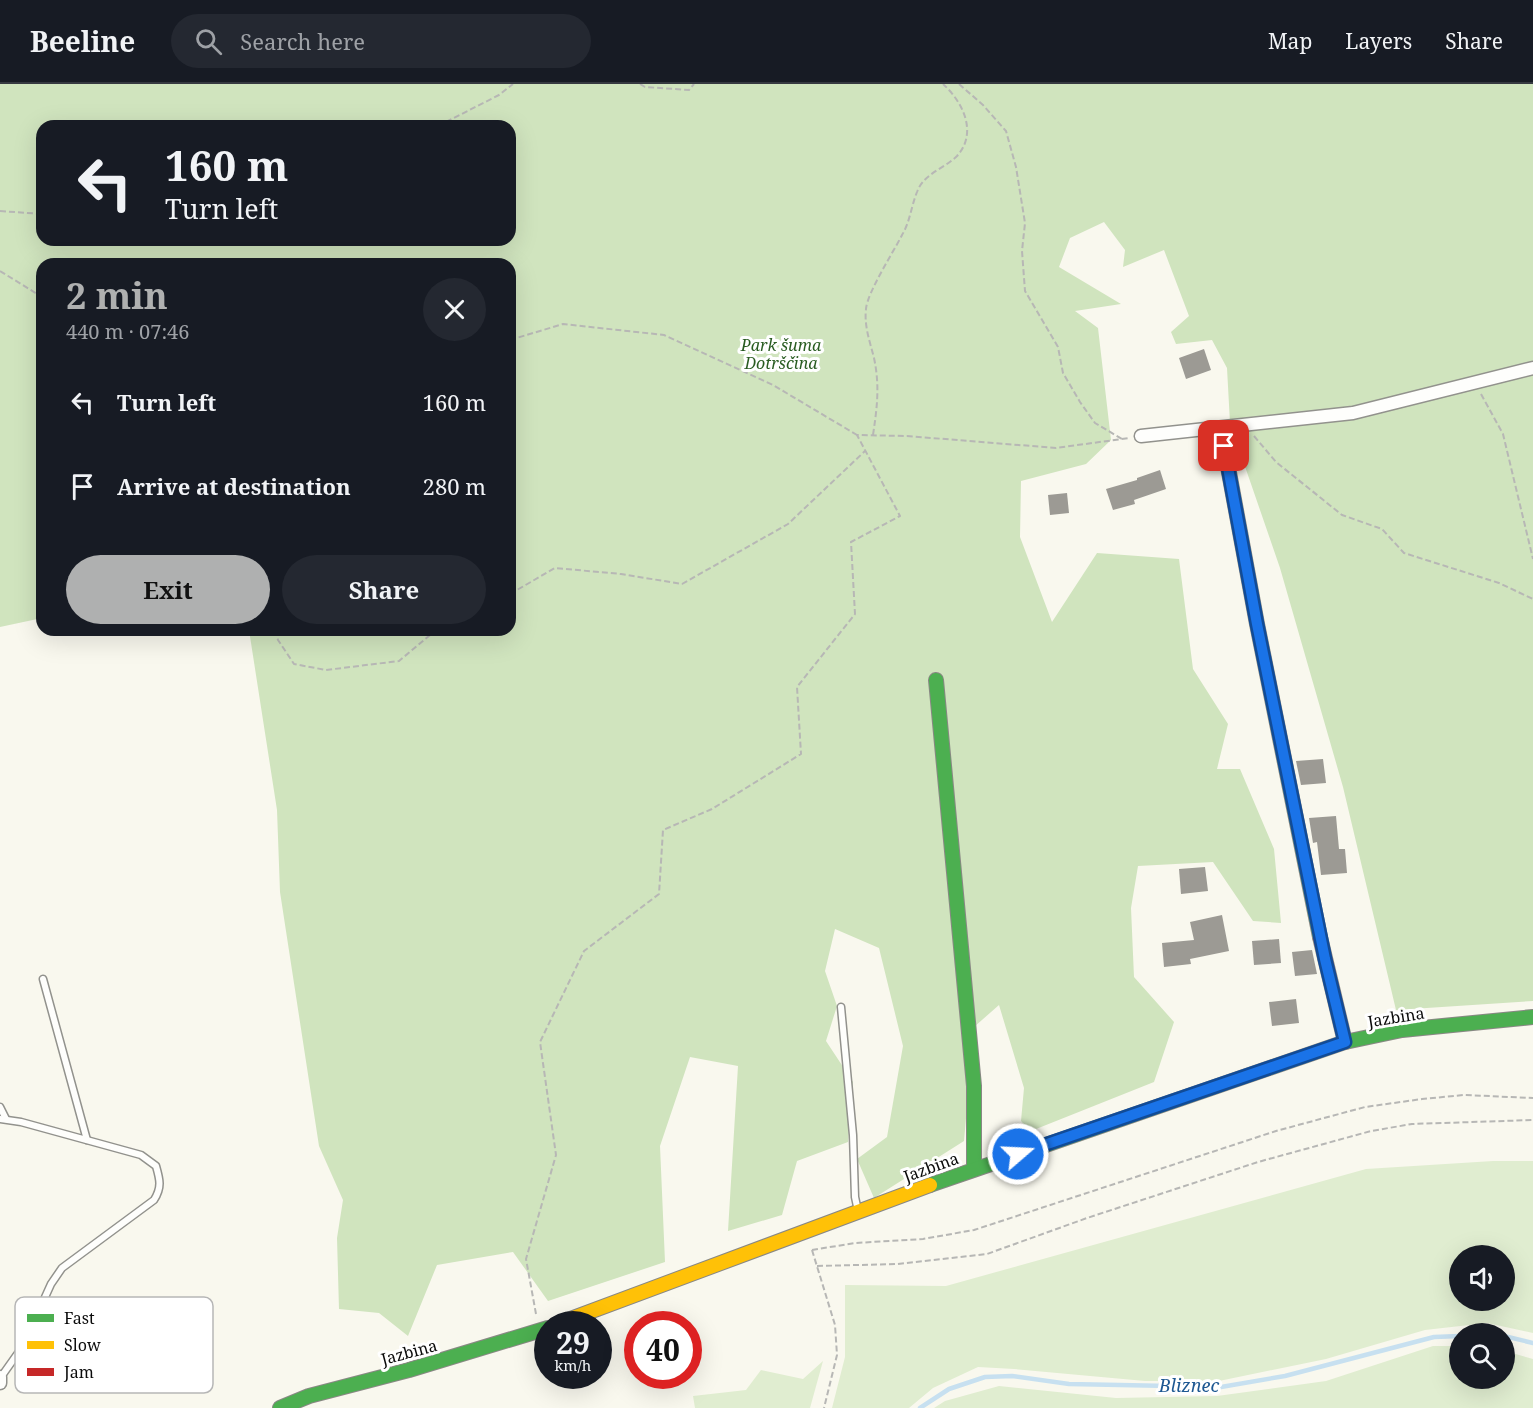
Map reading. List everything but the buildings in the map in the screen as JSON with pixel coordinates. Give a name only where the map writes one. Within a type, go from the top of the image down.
[{"type":"street","points":[[1141,436],[1353,413],[1533,368]]},
{"type":"street","points":[[1221,429],[1257,624],[1325,959],[1345,1042]]},
{"type":"street","points":[[936,680],[974,1086],[974,1169]]},
{"type":"street","name":"Jazbina","points":[[591,1311],[974,1169],[1345,1042],[1402,1030],[1533,1017]]},
{"type":"street","name":"Jazbina","points":[[280,1408],[309,1396],[409,1370],[534,1333]]},
{"type":"street","points":[[0,1377],[0,1383]]},
{"type":"lane","points":[[43,979],[87,1140]]},
{"type":"lane","points":[[841,1007],[853,1135],[855,1197],[858,1211]]},
{"type":"lane","points":[[0,1107],[3,1119],[141,1155],[156,1166],[160,1180],[160,1190],[154,1200],[62,1268],[45,1297]]},
{"type":"lane","points":[[0,1377],[15,1357]]},
{"type":"path","points":[[450,120],[499,95],[513,84]]},
{"type":"path","points":[[640,84],[645,87],[689,90],[694,84]]},
{"type":"path","points":[[873,435],[879,401],[874,360],[867,333],[866,307],[890,255],[903,234],[914,208],[917,190],[933,171],[956,156],[968,136],[966,118],[957,99],[943,84]]},
{"type":"path","points":[[959,84],[983,105],[1006,131],[1016,167],[1025,223],[1022,251],[1026,291],[1058,347],[1063,374],[1095,423],[1122,439]]},
{"type":"path","points":[[0,212],[36,214]]},
{"type":"path","points":[[0,271],[36,293]]},
{"type":"path","points":[[516,338],[563,324],[664,335],[772,385],[857,435],[900,516],[851,542],[855,614],[796,687],[801,754],[712,809],[663,830],[659,894],[584,951],[540,1042],[555,1155],[526,1259],[538,1311]]},
{"type":"path","points":[[1475,383],[1503,434],[1533,559]]},
{"type":"path","points":[[1245,426],[1276,462],[1342,515],[1382,529],[1404,552],[1533,598]]},
{"type":"path","points":[[857,435],[907,436],[1056,448],[1141,436]]},
{"type":"path","points":[[516,591],[555,568],[621,574],[682,584],[788,524],[866,451]]},
{"type":"path","points":[[277,636],[294,664],[326,670],[399,661],[429,636]]},
{"type":"path","points":[[812,1250],[855,1243],[923,1239],[974,1230],[1276,1131],[1365,1107],[1464,1095],[1533,1098]]},
{"type":"path","points":[[817,1266],[897,1264],[987,1254],[1087,1218],[1258,1162],[1371,1131],[1412,1124],[1533,1120]]},
{"type":"path","points":[[802,1231],[812,1250],[835,1324],[837,1355],[824,1408]]},
{"type":"green space","name":"Park šuma Dotrščina","points":[[0,84],[1533,84],[1533,1001],[1396,1010],[1343,787],[1280,568],[1230,423],[1227,368],[1212,340],[1176,344],[1171,332],[1189,316],[1164,250],[1123,267],[1125,250],[1104,222],[1070,238],[1059,267],[1121,304],[1075,311],[1098,328],[1111,440],[1086,464],[1021,481],[1020,537],[1052,622],[1097,553],[1179,559],[1193,669],[1228,724],[1217,769],[1240,769],[1274,849],[1281,923],[1253,921],[1213,862],[1138,866],[1131,908],[1134,977],[1174,1022],[1154,1082],[1031,1131],[1021,1121],[1024,1088],[999,1005],[974,1027],[964,1141],[874,1198],[857,1159],[887,1137],[903,1046],[879,948],[835,929],[825,971],[837,1006],[826,1041],[853,1082],[848,1142],[797,1161],[782,1215],[728,1231],[738,1066],[690,1057],[660,1146],[665,1262],[548,1301],[513,1252],[437,1265],[408,1336],[379,1313],[339,1309],[337,1238],[343,1200],[319,1146],[280,892],[277,810],[250,636],[516,636],[516,258],[36,258],[36,619],[0,627]]},
{"type":"green space","points":[[1493,1161],[1533,1161],[1533,1333],[1515,1329],[1515,1323],[1449,1323],[1449,1327],[1425,1330],[1326,1359],[1219,1381],[1145,1381],[978,1367],[933,1388],[909,1408],[832,1408],[845,1357],[845,1285],[946,1286],[1366,1169]]},
{"type":"green space","points":[[1433,1346],[1449,1346],[1449,1389],[1515,1389],[1515,1354],[1533,1359],[1533,1408],[934,1408],[945,1401],[999,1386],[1116,1398],[1217,1396],[1326,1381]]},
{"type":"green space","points":[[823,1361],[810,1408],[695,1408],[693,1396],[746,1390],[761,1370],[803,1379]]},
{"type":"waterway","name":"Bliznec","points":[[920,1408],[949,1389],[985,1377],[1012,1376],[1069,1384],[1221,1387],[1285,1376],[1434,1337],[1449,1336]]},
{"type":"waterway","name":"Bliznec","points":[[1515,1339],[1533,1343]]},
{"type":"traffic: fast","points":[[1221,429],[1257,624],[1320,937]]},
{"type":"traffic: fast","points":[[936,680],[974,1086],[974,1169]]},
{"type":"traffic: fast","points":[[930,1185],[1345,1042],[1402,1030],[1533,1017]]},
{"type":"traffic: fast","points":[[280,1408],[309,1396],[409,1370],[534,1332]]},
{"type":"traffic: slow","points":[[592,1311],[930,1185]]},
{"type":"traffic: jam","points":[[1320,937],[1345,1042]]},
{"type":"route","points":[[1018,1154],[1345,1042],[1325,959],[1257,624],[1224,446]]}]
